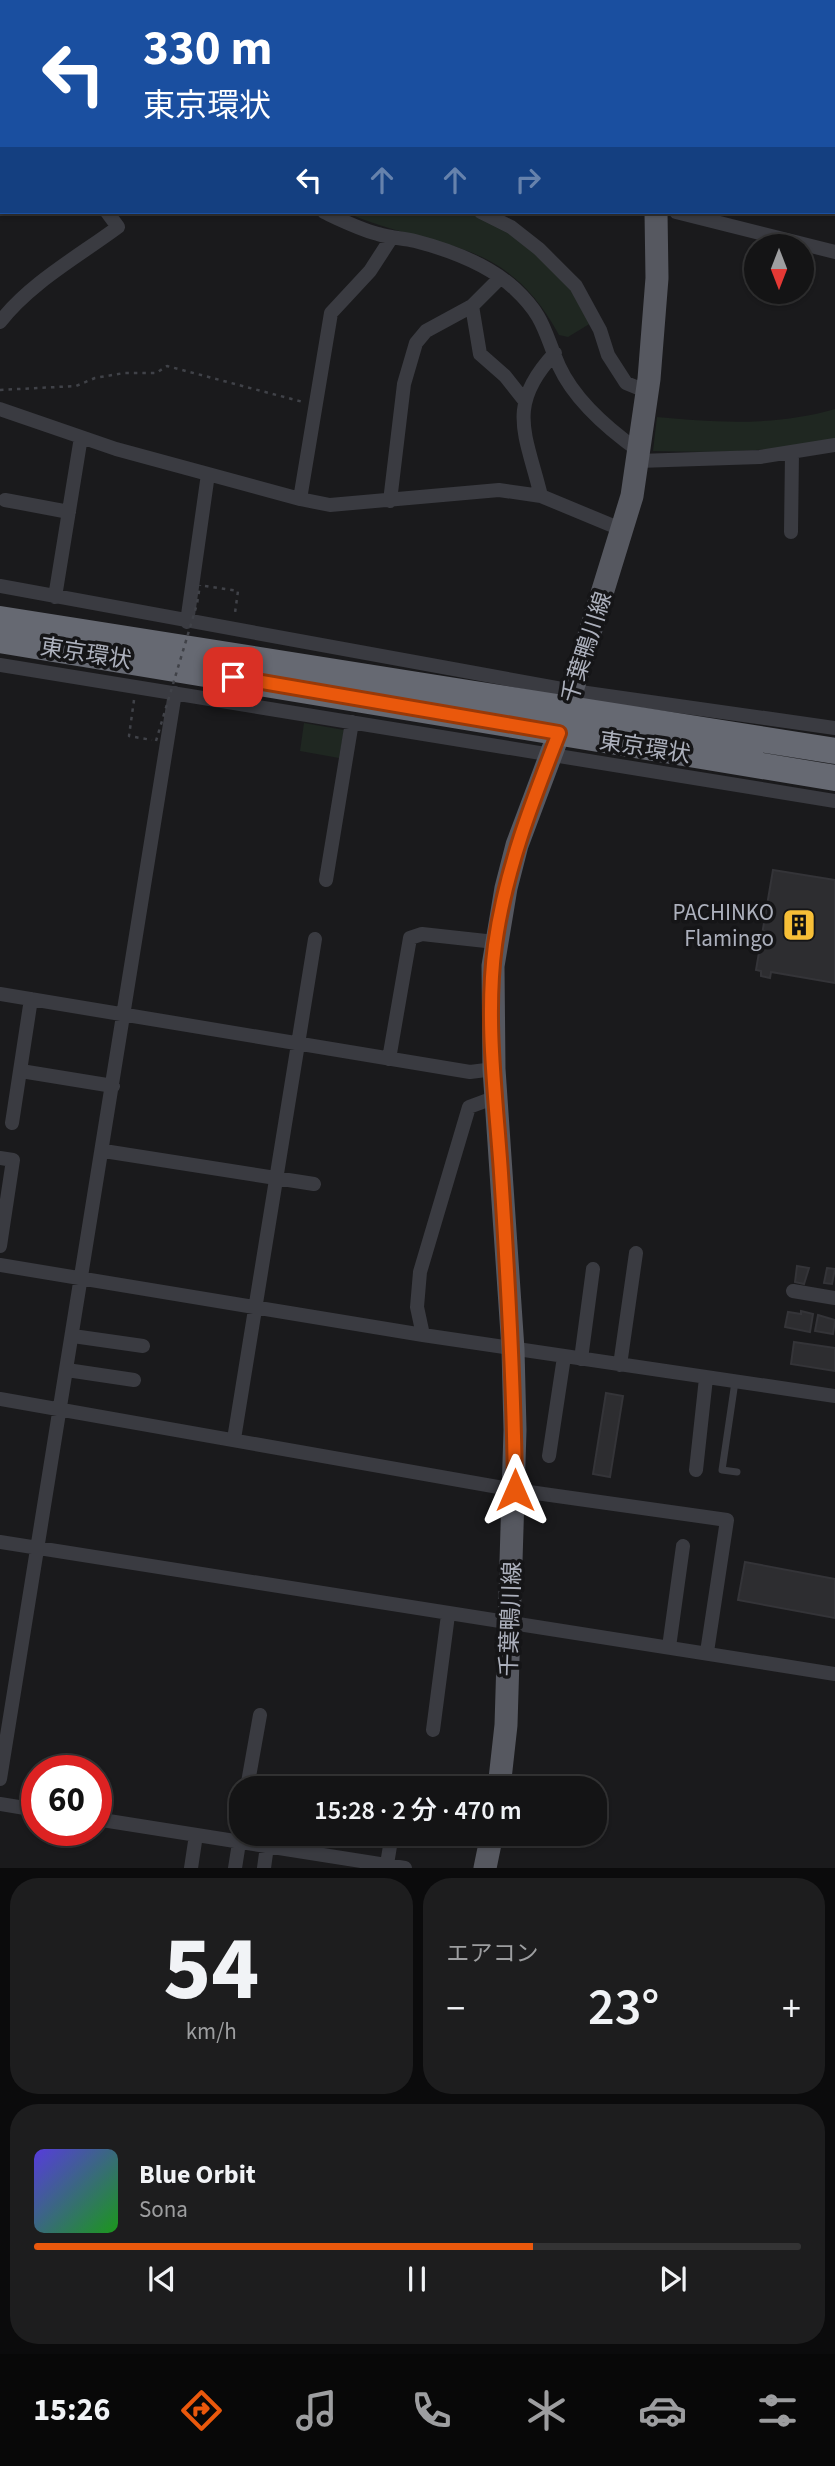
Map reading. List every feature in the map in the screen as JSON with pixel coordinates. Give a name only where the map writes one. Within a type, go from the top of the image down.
[{"type":"highway","name":"東京環状","points":[[0,619],[317,657],[570,699],[835,751]]},
{"type":"highway","name":"東京環状","points":[[0,639],[555,745],[835,778]]},
{"type":"main road","name":"千葉鴨川線","points":[[500,1776],[506,1725],[515,1490],[513,1349],[494,1069],[492,1011],[495,942],[517,845],[555,745],[623,530],[648,392],[657,278],[656,214]]},
{"type":"main road","points":[[485,1867],[489,1846]]},
{"type":"street","points":[[0,322],[10,309],[47,279],[118,227],[108,214]]},
{"type":"street","points":[[329,214],[392,237],[441,248],[487,269],[500,278],[535,309],[559,366],[575,391],[609,430],[638,456],[720,460],[792,453],[835,445]]},
{"type":"street","points":[[487,214],[511,227],[540,249],[576,286],[600,330],[608,355],[626,383],[648,392]]},
{"type":"street","points":[[684,214],[835,252]]},
{"type":"street","points":[[300,499],[331,313],[370,271],[392,237]]},
{"type":"street","points":[[390,501],[404,384],[416,343],[426,331],[472,306],[500,278]]},
{"type":"street","points":[[472,306],[480,354],[505,376],[524,400]]},
{"type":"street","points":[[541,496],[522,420],[524,400],[535,375],[555,354]]},
{"type":"street","points":[[0,409],[80,437],[208,474],[330,505],[499,490],[541,496],[623,530]]},
{"type":"street","points":[[55,597],[80,437]]},
{"type":"street","points":[[790,532],[792,453]]},
{"type":"street","points":[[187,622],[208,474]]},
{"type":"street","points":[[5,500],[69,512]]},
{"type":"street","points":[[0,586],[187,622],[317,657]]},
{"type":"street","points":[[0,665],[482,744],[555,745],[608,765],[835,801]]},
{"type":"street","points":[[0,1779],[104,1151],[175,693]]},
{"type":"street","points":[[570,699],[622,698],[835,728]]},
{"type":"street","points":[[326,880],[352,722]]},
{"type":"street","points":[[389,1059],[410,938],[422,934],[495,942]]},
{"type":"street","points":[[234,1438],[315,939]]},
{"type":"street","points":[[0,994],[470,1072],[494,1069]]},
{"type":"street","points":[[12,1123],[32,999]]},
{"type":"street","points":[[21,1071],[113,1086]]},
{"type":"street","points":[[423,1335],[416,1307],[420,1272],[470,1107],[496,1097]]},
{"type":"street","points":[[104,1151],[314,1184]]},
{"type":"street","points":[[0,1158],[13,1160],[0,1245]]},
{"type":"street","points":[[620,1365],[636,1253]]},
{"type":"street","points":[[0,1265],[423,1335],[835,1396]]},
{"type":"street","points":[[581,1359],[593,1269]]},
{"type":"street","points":[[793,1291],[835,1298]]},
{"type":"street","points":[[73,1336],[143,1346]]},
{"type":"street","points":[[548,1456],[564,1357]]},
{"type":"street","points":[[67,1370],[134,1380]]},
{"type":"street","points":[[696,1470],[706,1378]]},
{"type":"street","points":[[0,1399],[234,1438],[515,1490],[727,1520],[707,1652]]},
{"type":"street","points":[[0,1542],[511,1625],[707,1652],[835,1674]]},
{"type":"street","points":[[669,1647],[683,1546]]},
{"type":"street","points":[[433,1730],[448,1615]]},
{"type":"street","points":[[249,1776],[260,1715]]},
{"type":"street","points":[[0,1804],[21,1807]]},
{"type":"street","points":[[112,1822],[229,1840]]},
{"type":"street","points":[[191,1867],[196,1835]]},
{"type":"street","points":[[235,1867],[238,1846]]},
{"type":"street","points":[[264,1867],[267,1846],[366,1864],[405,1867]]},
{"type":"street","points":[[387,1864],[390,1846]]},
{"type":"lane","points":[[735,1382],[722,1470],[737,1472]]},
{"type":"path","points":[[0,390],[76,386],[114,375],[156,373],[167,366],[316,405]]},
{"type":"path","points":[[134,700],[129,736],[156,741],[200,585],[238,591],[234,616]]},
{"type":"shaded area","points":[[350,214],[475,214],[490,218],[527,244],[569,283],[591,323],[568,337],[559,335],[538,302],[515,278],[491,262],[466,250],[378,225]]},
{"type":"shaded area","points":[[835,409],[835,440],[744,451],[653,451],[657,417],[702,421],[769,421]]},
{"type":"shaded area","points":[[304,723],[344,730],[339,758],[300,751]]},
{"type":"building","name":"PACHINKO Flamingo","points":[[773,870],[835,880],[835,983],[771,972],[770,978],[761,976],[761,971],[756,970]]},
{"type":"building","points":[[797,1266],[809,1268],[804,1284],[795,1282]]},
{"type":"building","points":[[827,1268],[835,1269],[832,1284],[824,1283]]},
{"type":"building","points":[[801,1311],[813,1314],[810,1332],[785,1327],[788,1312],[801,1314]]},
{"type":"building","points":[[818,1315],[835,1320],[833,1334],[815,1331]]},
{"type":"building","points":[[794,1342],[835,1348],[835,1371],[791,1364]]},
{"type":"building","points":[[606,1393],[623,1396],[610,1477],[593,1474]]},
{"type":"building","points":[[745,1562],[835,1579],[835,1618],[738,1600]]},
{"type":"place","name":"PACHINKO Flamingo","points":[[799,925]]},
{"type":"route","points":[[233,677],[559,733],[517,845],[495,942],[493,966],[494,1069],[513,1349],[515,1490]]}]
